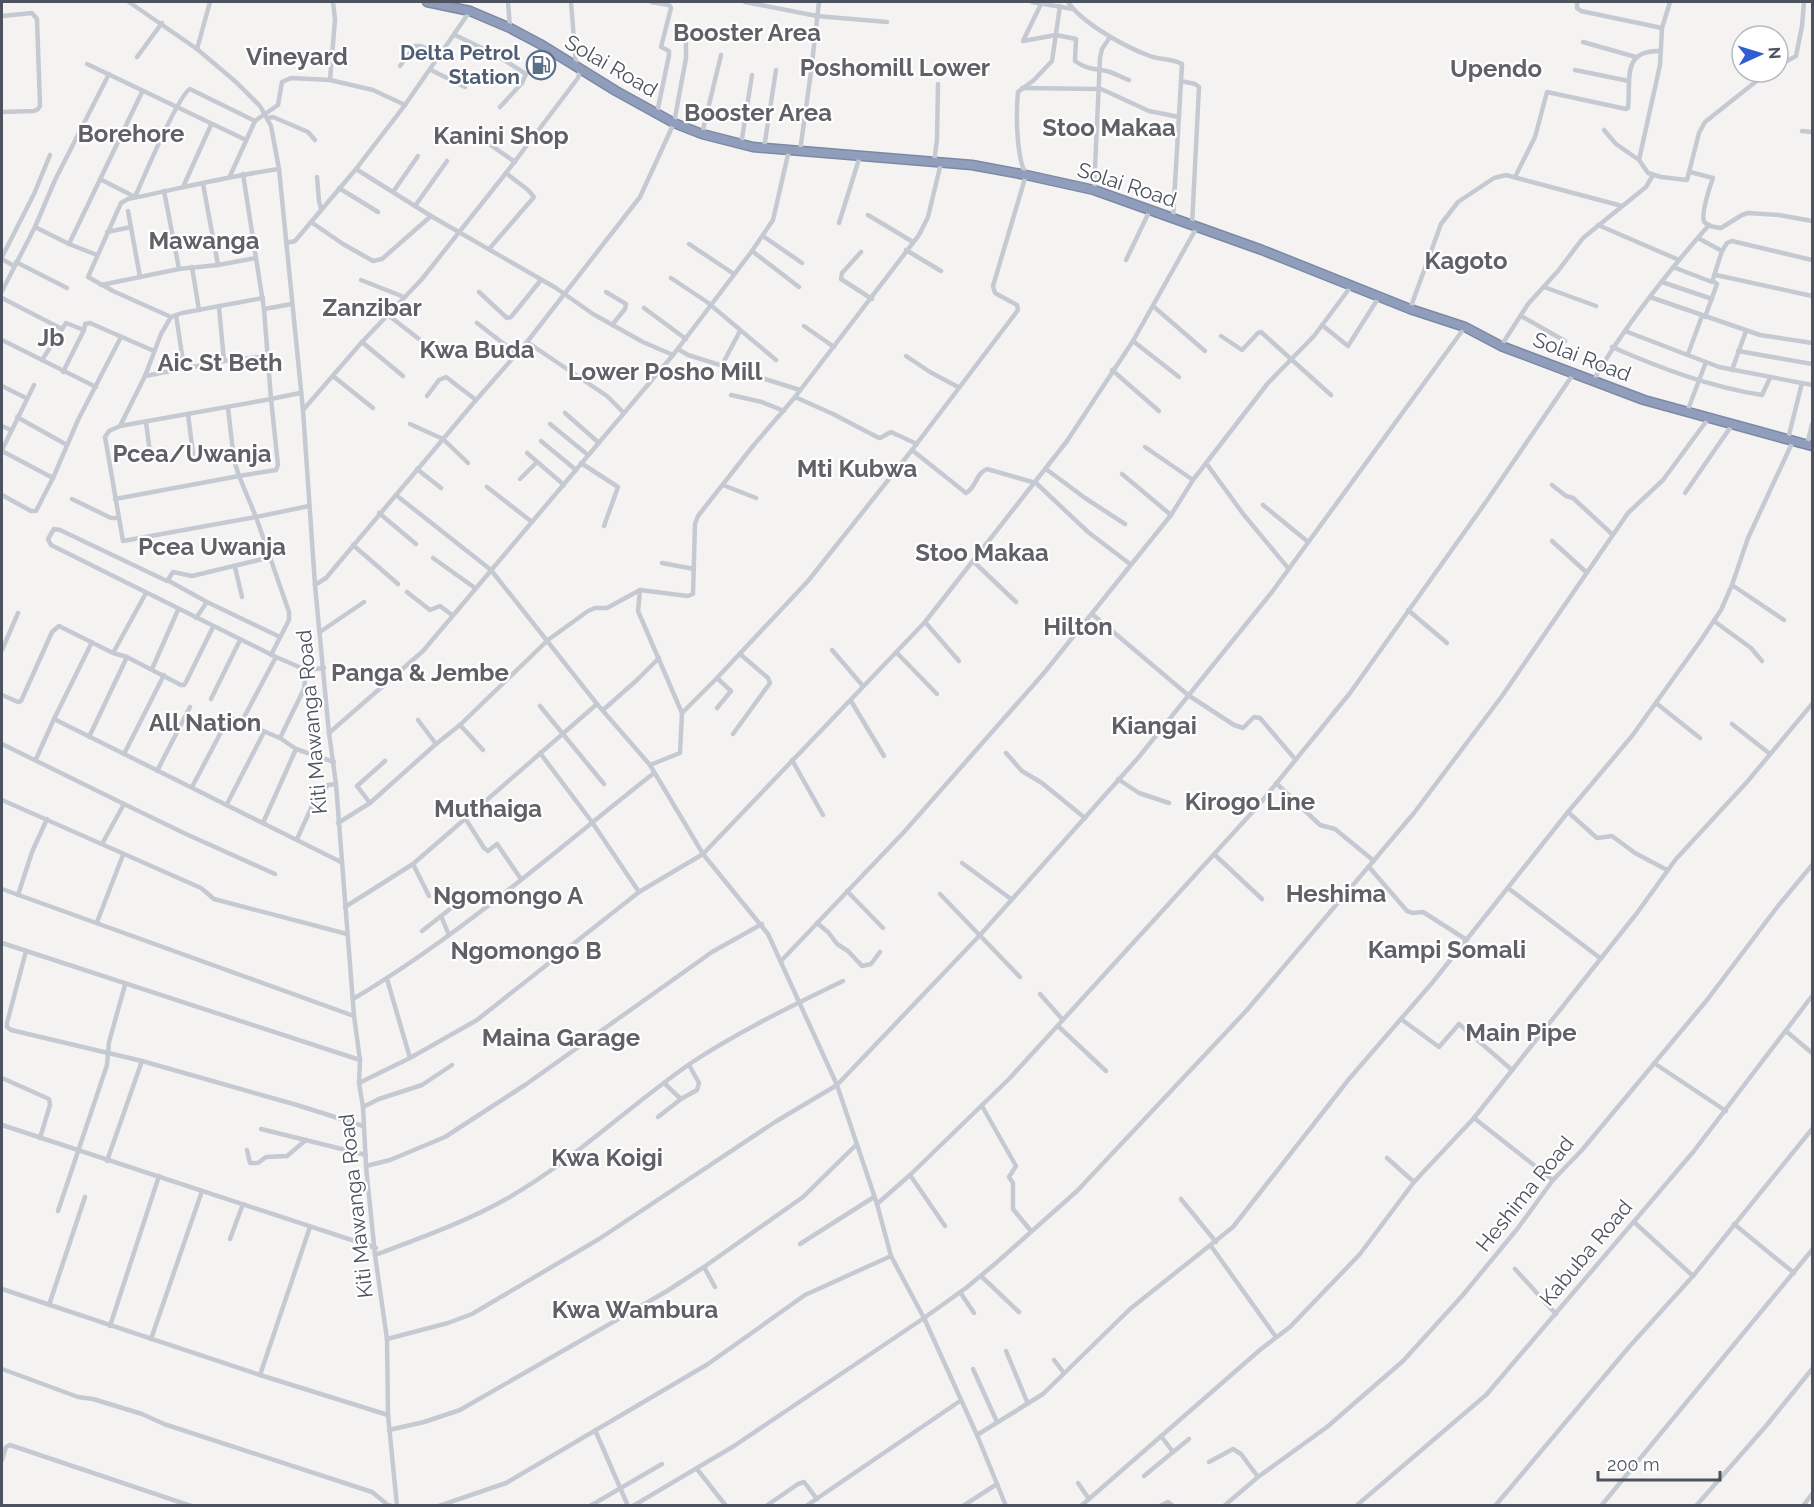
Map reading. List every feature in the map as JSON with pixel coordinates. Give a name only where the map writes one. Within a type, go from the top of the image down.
[{"type":"highway","name":"Solai Road","points":[[427,2],[470,11],[510,28],[674,123],[702,134],[741,145],[764,148],[972,165],[1094,190],[1353,285],[1410,309],[1465,327],[1501,346],[1644,400],[1810,445]]},
{"type":"street","points":[[129,2],[197,49],[236,82],[267,116],[308,132],[315,140]]},
{"type":"street","points":[[197,49],[210,2]]},
{"type":"street","points":[[330,80],[335,20],[333,2]]},
{"type":"street","points":[[508,2],[510,28]]},
{"type":"street","points":[[303,410],[460,232],[578,78],[571,2]]},
{"type":"street","points":[[651,2],[669,4],[671,8],[661,47],[669,51],[669,57],[657,113]]},
{"type":"street","points":[[745,2],[817,16],[888,22]]},
{"type":"street","points":[[800,151],[819,2]]},
{"type":"street","points":[[1032,2],[1075,9]]},
{"type":"street","points":[[1068,2],[1110,37],[1153,57],[1180,62],[1182,68],[1173,218]]},
{"type":"street","points":[[1577,2],[1581,11],[1662,28]]},
{"type":"street","points":[[1640,160],[1660,65],[1662,28],[1670,2]]},
{"type":"street","points":[[1790,59],[1796,56],[1804,2]]},
{"type":"street","points":[[1041,4],[1023,41],[1056,35],[1076,39],[1075,61],[1081,66],[1109,72],[1129,80]]},
{"type":"street","points":[[682,713],[808,580],[912,450],[1018,310],[1017,305],[995,293],[993,286],[1026,175],[1021,166],[1016,111],[1018,92],[1034,80],[1052,61],[1060,6]]},
{"type":"street","points":[[286,243],[295,241],[356,169],[431,70],[470,11]]},
{"type":"street","points":[[2,16],[32,13],[37,19],[40,106],[34,111],[2,112]]},
{"type":"street","points":[[137,57],[162,23]]},
{"type":"street","points":[[455,35],[496,55],[526,74],[522,83],[500,107]]},
{"type":"street","points":[[1094,190],[1102,49],[1110,37]]},
{"type":"street","points":[[315,585],[326,578],[379,513],[517,354],[640,197],[674,123],[686,58],[686,40]]},
{"type":"street","points":[[1583,42],[1636,57]]},
{"type":"street","points":[[400,66],[415,46],[442,54]]},
{"type":"street","points":[[1515,177],[1535,137],[1547,92],[1629,108],[1630,69],[1636,57],[1644,52],[1660,51]]},
{"type":"street","points":[[702,134],[721,55]]},
{"type":"street","points":[[87,63],[142,92],[246,140]]},
{"type":"street","points":[[431,70],[465,87]]},
{"type":"street","points":[[764,148],[776,70]]},
{"type":"street","points":[[1575,70],[1629,81]]},
{"type":"street","points":[[2,291],[109,74]]},
{"type":"street","points":[[741,145],[752,75]]},
{"type":"street","points":[[230,176],[255,121],[267,116],[278,105],[282,82],[291,78],[330,80],[373,90],[405,105]]},
{"type":"street","points":[[359,1083],[410,1058],[477,1020],[639,892],[703,854],[925,622],[1067,441],[1133,340],[1194,226],[1199,87],[1181,81]]},
{"type":"street","points":[[338,823],[370,803],[460,725],[548,640],[592,609],[607,608],[640,590],[691,595],[694,591],[695,524],[698,516],[872,299],[919,235],[928,217],[938,163],[938,84]]},
{"type":"street","points":[[1604,130],[1616,144],[1640,160],[1648,173],[1683,181],[1688,180],[1699,133],[1705,122],[1753,84]]},
{"type":"street","points":[[1022,88],[1098,89],[1149,111],[1179,117]]},
{"type":"street","points":[[135,197],[177,107],[190,89],[255,121]]},
{"type":"street","points":[[69,244],[142,92]]},
{"type":"street","name":"Kiti Mawanga Road","points":[[267,116],[279,168],[303,410],[315,585],[329,733],[334,762],[354,1016],[360,1060],[359,1083],[363,1107],[366,1166],[387,1339],[388,1415],[396,1506]]},
{"type":"street","points":[[183,187],[211,125]]},
{"type":"street","points":[[1802,131],[1812,132]]},
{"type":"street","points":[[472,132],[515,162]]},
{"type":"street","points":[[329,733],[423,651],[674,355],[773,220],[789,150]]},
{"type":"street","points":[[50,155],[2,258],[67,288]]},
{"type":"street","points":[[393,192],[418,156]]},
{"type":"street","points":[[839,223],[860,156]]},
{"type":"street","points":[[415,206],[447,161]]},
{"type":"street","points":[[262,298],[173,316],[101,285],[88,275],[121,203],[128,199],[203,184],[230,176],[279,168]]},
{"type":"street","points":[[356,169],[612,325],[674,355]]},
{"type":"street","points":[[1690,172],[1713,178],[1703,215],[1705,222],[1709,225],[1721,228],[1742,214],[1754,212],[1812,221]]},
{"type":"street","points":[[42,173],[55,180]]},
{"type":"street","points":[[489,249],[534,197],[506,173]]},
{"type":"street","points":[[115,500],[278,468],[264,309],[243,174]]},
{"type":"street","points":[[1410,309],[1441,225],[1458,202],[1494,178],[1506,174],[1622,206]]},
{"type":"street","points":[[1501,346],[1521,316],[1583,238],[1646,187],[1653,175]]},
{"type":"street","points":[[316,177],[321,208]]},
{"type":"street","points":[[100,179],[135,197]]},
{"type":"street","points":[[203,184],[219,266]]},
{"type":"street","points":[[339,188],[378,212]]},
{"type":"street","points":[[164,191],[179,269]]},
{"type":"street","points":[[1126,260],[1150,210]]},
{"type":"street","points":[[128,211],[140,277]]},
{"type":"street","points":[[311,222],[342,244],[374,261],[382,259],[431,216]]},
{"type":"street","points":[[868,216],[913,242]]},
{"type":"street","points":[[1598,225],[1679,260]]},
{"type":"street","points":[[1593,381],[1612,347],[1673,267],[1709,225]]},
{"type":"street","points":[[35,226],[69,244],[97,255]]},
{"type":"street","points":[[108,232],[131,227]]},
{"type":"street","points":[[763,236],[802,263]]},
{"type":"street","points":[[1698,238],[1722,251]]},
{"type":"street","points":[[1713,281],[1722,251],[1727,243],[1732,241],[1812,260]]},
{"type":"street","points":[[689,244],[735,274]]},
{"type":"street","points":[[906,250],[941,271]]},
{"type":"street","points":[[752,251],[799,287]]},
{"type":"street","points":[[861,252],[842,273],[841,279],[872,299]]},
{"type":"street","points":[[101,285],[179,269],[219,266],[256,258]]},
{"type":"street","points":[[192,267],[199,310]]},
{"type":"street","points":[[1673,267],[1717,284],[1688,354]]},
{"type":"street","points":[[1716,275],[1812,296]]},
{"type":"street","points":[[671,278],[711,306],[776,360]]},
{"type":"street","points":[[361,280],[404,297]]},
{"type":"street","points":[[479,292],[507,318],[511,317],[541,280]]},
{"type":"street","points":[[1662,282],[1712,299]]},
{"type":"street","points":[[780,961],[904,832],[1044,673],[1171,514],[1193,480],[1268,383],[1322,325],[1353,285]]},
{"type":"street","points":[[1544,287],[1596,306]]},
{"type":"street","points":[[606,292],[627,304],[612,325]]},
{"type":"street","points":[[1322,325],[1348,346],[1379,297]]},
{"type":"street","points":[[1650,297],[1746,331],[1812,344]]},
{"type":"street","points":[[2,298],[62,328]]},
{"type":"street","points":[[264,309],[292,304]]},
{"type":"street","points":[[1153,306],[1205,351]]},
{"type":"street","points":[[219,307],[224,361]]},
{"type":"street","points":[[644,308],[686,339]]},
{"type":"street","points":[[388,315],[419,339]]},
{"type":"street","points":[[120,426],[145,376],[154,351],[173,316]]},
{"type":"street","points":[[173,316],[184,368]]},
{"type":"street","points":[[1521,316],[1565,341]]},
{"type":"street","points":[[42,360],[66,322],[84,330]]},
{"type":"street","points":[[63,372],[85,324],[90,323],[154,351]]},
{"type":"street","points":[[477,323],[517,354]]},
{"type":"street","points":[[804,326],[834,347]]},
{"type":"street","points":[[387,1339],[448,1323],[472,1314],[599,1239],[775,1122],[837,1085],[981,934],[1138,758],[1272,592],[1465,327]]},
{"type":"street","points":[[722,365],[740,331]]},
{"type":"street","points":[[1625,331],[1732,370],[1812,385]]},
{"type":"street","points":[[1732,370],[1746,331]]},
{"type":"street","points":[[1221,336],[1242,350],[1261,332],[1331,395]]},
{"type":"street","points":[[2,495],[34,512],[37,509],[78,420],[122,337]]},
{"type":"street","points":[[2,340],[96,387]]},
{"type":"street","points":[[1133,340],[1179,377]]},
{"type":"street","points":[[362,342],[403,376]]},
{"type":"street","points":[[527,342],[607,396],[624,413]]},
{"type":"street","points":[[1612,347],[1654,365],[1699,380],[1762,395],[1770,378]]},
{"type":"street","points":[[678,349],[688,355],[800,390]]},
{"type":"street","points":[[1738,351],[1812,364]]},
{"type":"street","points":[[145,376],[224,361],[268,356]]},
{"type":"street","points":[[906,356],[958,387]]},
{"type":"street","points":[[1687,412],[1706,362]]},
{"type":"street","points":[[1112,370],[1159,411]]},
{"type":"street","points":[[876,1204],[982,1106],[1215,855],[1276,783],[1350,693],[1488,499],[1574,373]]},
{"type":"street","points":[[333,376],[373,408]]},
{"type":"street","points":[[427,396],[439,380],[446,377],[476,400]]},
{"type":"street","points":[[977,1435],[1043,1394],[1130,1309],[1233,1227],[1349,1079],[1467,940],[1568,812],[1632,736],[1714,621],[1732,585],[1748,538],[1791,440],[1802,383]]},
{"type":"street","points":[[34,385],[2,450],[53,478]]},
{"type":"street","points":[[2,386],[26,398]]},
{"type":"street","points":[[300,393],[120,426],[109,431],[105,437],[123,541],[309,507]]},
{"type":"street","points":[[731,395],[762,402],[784,411]]},
{"type":"street","points":[[795,397],[877,437],[880,438],[891,432],[916,444]]},
{"type":"street","points":[[228,408],[234,460],[289,612],[289,620],[242,721]]},
{"type":"street","points":[[565,413],[599,443]]},
{"type":"street","points":[[188,414],[193,454]]},
{"type":"street","points":[[17,417],[67,445]]},
{"type":"street","points":[[633,1506],[697,1469],[833,1381],[924,1318],[981,1276],[1077,1191],[1208,1053],[1414,813],[1470,741],[1628,513],[1663,480],[1708,419]]},
{"type":"street","points":[[146,422],[151,462]]},
{"type":"street","points":[[410,423],[443,439],[468,463]]},
{"type":"street","points":[[550,424],[588,454]]},
{"type":"street","points":[[1810,445],[1812,424]]},
{"type":"street","points":[[1685,493],[1732,425]]},
{"type":"street","points":[[2,426],[11,430]]},
{"type":"street","points":[[541,441],[576,470]]},
{"type":"street","points":[[1145,447],[1193,480]]},
{"type":"street","points":[[912,450],[966,493],[984,469],[1036,483],[1088,532],[1130,564]]},
{"type":"street","points":[[527,453],[564,485]]},
{"type":"street","points":[[520,479],[537,462]]},
{"type":"street","points":[[581,463],[618,487],[604,526]]},
{"type":"street","points":[[1206,463],[1244,515],[1288,568]]},
{"type":"street","points":[[417,469],[441,488]]},
{"type":"street","points":[[1046,469],[1125,524]]},
{"type":"street","points":[[1122,474],[1171,514]]},
{"type":"street","points":[[723,485],[756,498]]},
{"type":"street","points":[[1552,485],[1572,498],[1613,535]]},
{"type":"street","points":[[487,487],[532,522]]},
{"type":"street","points":[[396,495],[491,570],[597,704],[650,765],[703,854],[762,924],[837,1085],[891,1256],[924,1318],[977,1435],[1006,1506]]},
{"type":"street","points":[[72,499],[111,518],[119,518]]},
{"type":"street","points":[[1263,505],[1307,542]]},
{"type":"street","points":[[379,513],[416,544]]},
{"type":"street","points":[[280,637],[56,528],[48,539],[51,545],[273,656],[306,670],[324,668]]},
{"type":"street","points":[[1552,541],[1586,572]]},
{"type":"street","points":[[353,545],[398,584]]},
{"type":"street","points":[[169,581],[171,574],[177,571],[192,576],[271,557]]},
{"type":"street","points":[[433,558],[476,588]]},
{"type":"street","points":[[974,562],[1016,602]]},
{"type":"street","points":[[662,563],[694,569]]},
{"type":"street","points":[[235,567],[242,597]]},
{"type":"street","points":[[1732,585],[1784,620]]},
{"type":"street","points":[[640,590],[638,611],[682,713],[680,753],[650,765]]},
{"type":"street","points":[[407,592],[430,610],[440,606],[452,615]]},
{"type":"street","points":[[114,653],[146,593]]},
{"type":"street","points":[[196,618],[207,602]]},
{"type":"street","points":[[320,632],[364,602]]},
{"type":"street","points":[[152,669],[178,610]]},
{"type":"street","points":[[1408,610],[1447,643]]},
{"type":"street","points":[[2,650],[18,613]]},
{"type":"street","points":[[1092,614],[1188,695],[1240,728],[1246,727],[1254,717],[1260,718],[1295,759]]},
{"type":"street","points":[[1714,621],[1751,648],[1762,660]]},
{"type":"street","points":[[925,622],[959,661]]},
{"type":"street","points":[[2,695],[18,702],[21,701],[55,628],[59,626],[181,685],[184,685],[213,627]]},
{"type":"street","points":[[211,699],[240,640]]},
{"type":"street","points":[[36,759],[92,642]]},
{"type":"street","points":[[832,650],[863,686]]},
{"type":"street","points":[[897,653],[937,694]]},
{"type":"street","points":[[733,734],[770,683],[768,678],[740,654]]},
{"type":"street","points":[[89,737],[127,657]]},
{"type":"street","points":[[603,710],[659,658]]},
{"type":"street","points":[[280,738],[304,688],[306,670]]},
{"type":"street","points":[[124,754],[164,675]]},
{"type":"street","points":[[717,678],[731,691],[717,708]]},
{"type":"street","points":[[851,701],[884,756]]},
{"type":"street","points":[[1656,703],[1700,738]]},
{"type":"street","points":[[345,908],[413,864],[597,704]]},
{"type":"street","points":[[1081,1506],[1308,1310],[1360,1254],[1414,1182],[1474,1118],[1636,913],[1667,870],[1747,782],[1812,704]]},
{"type":"street","points":[[540,706],[604,784]]},
{"type":"street","points":[[157,771],[190,707]]},
{"type":"street","points":[[192,788],[227,718],[231,717],[280,738],[296,749],[334,762]]},
{"type":"street","points":[[54,719],[341,862]]},
{"type":"street","points":[[418,720],[436,744]]},
{"type":"street","points":[[1732,724],[1770,754]]},
{"type":"street","points":[[460,725],[483,750]]},
{"type":"street","points":[[227,804],[264,732]]},
{"type":"street","points":[[2,744],[186,834],[275,874]]},
{"type":"street","points":[[262,822],[296,749]]},
{"type":"street","points":[[540,753],[592,822],[639,892]]},
{"type":"street","points":[[1006,753],[1022,771],[1042,783],[1085,818]]},
{"type":"street","points":[[792,760],[823,815]]},
{"type":"street","points":[[370,803],[357,786],[385,761]]},
{"type":"street","points":[[353,999],[387,979],[449,935],[654,773]]},
{"type":"street","points":[[1118,779],[1138,793],[1169,803]]},
{"type":"street","points":[[1276,783],[1320,825],[1335,829],[1374,861]]},
{"type":"street","points":[[297,839],[313,804],[328,785],[336,784]]},
{"type":"street","points":[[2,800],[201,888],[214,899],[347,934]]},
{"type":"street","points":[[102,844],[124,804]]},
{"type":"street","points":[[1568,812],[1596,838],[1612,836],[1621,845],[1667,870]]},
{"type":"street","points":[[465,818],[484,848],[488,851],[497,844],[521,879]]},
{"type":"street","points":[[18,895],[29,861],[47,819]]},
{"type":"street","points":[[97,922],[123,855]]},
{"type":"street","points":[[1215,855],[1262,899]]},
{"type":"street","points":[[962,863],[1011,899]]},
{"type":"street","points":[[413,864],[429,896]]},
{"type":"street","name":"Heshima Road","points":[[1224,1506],[1258,1477],[1327,1426],[1403,1361],[1476,1279],[1518,1228],[1553,1180],[1654,1063],[1812,866]]},
{"type":"street","points":[[1369,867],[1407,911],[1423,912],[1467,940]]},
{"type":"street","points":[[1508,888],[1600,958]]},
{"type":"street","points":[[2,889],[354,1016]]},
{"type":"street","points":[[847,891],[884,928]]},
{"type":"street","points":[[940,894],[1020,977]]},
{"type":"street","points":[[422,931],[459,902]]},
{"type":"street","points":[[441,916],[449,935]]},
{"type":"street","points":[[817,923],[863,967],[871,964],[880,952]]},
{"type":"street","points":[[366,1166],[390,1160],[445,1137],[534,1078],[712,952],[762,924]]},
{"type":"street","points":[[2,943],[360,1060]]},
{"type":"street","points":[[26,951],[7,1023],[9,1029],[141,1062],[297,1105],[363,1126]]},
{"type":"street","points":[[387,979],[410,1058]]},
{"type":"street","points":[[375,1255],[470,1218],[510,1197],[572,1154],[689,1065],[798,1002],[843,981]]},
{"type":"street","points":[[58,1211],[107,1065],[125,985]]},
{"type":"street","points":[[1040,994],[1062,1019]]},
{"type":"street","name":"Kabuba Road","points":[[1356,1506],[1486,1395],[1726,1111],[1812,996]]},
{"type":"street","points":[[1401,1018],[1439,1047],[1459,1024],[1512,1070]]},
{"type":"street","points":[[1058,1026],[1106,1071]]},
{"type":"street","points":[[1786,1031],[1812,1053]]},
{"type":"street","points":[[107,1161],[141,1062]]},
{"type":"street","points":[[1654,1063],[1726,1111]]},
{"type":"street","points":[[363,1107],[422,1084],[452,1065]]},
{"type":"street","points":[[658,1117],[681,1099],[694,1093],[699,1086],[689,1065]]},
{"type":"street","points":[[2,1078],[49,1099],[50,1105],[40,1138]]},
{"type":"street","points":[[664,1083],[681,1099]]},
{"type":"street","points":[[982,1106],[1016,1166],[1009,1177],[1013,1183],[1013,1209],[1031,1231]]},
{"type":"street","points":[[1474,1118],[1553,1180]]},
{"type":"street","points":[[2,1125],[376,1248]]},
{"type":"street","points":[[261,1129],[366,1155]]},
{"type":"street","points":[[1496,1506],[1622,1355],[1693,1276],[1812,1129]]},
{"type":"street","points":[[247,1150],[250,1163],[258,1163],[266,1157],[287,1156],[306,1140]]},
{"type":"street","points":[[389,1430],[460,1410],[667,1291],[803,1197],[856,1145]]},
{"type":"street","points":[[1387,1158],[1414,1182]]},
{"type":"street","points":[[910,1175],[945,1226]]},
{"type":"street","points":[[110,1326],[159,1176]]},
{"type":"street","points":[[151,1339],[202,1191]]},
{"type":"street","points":[[49,1305],[85,1197]]},
{"type":"street","points":[[800,1244],[874,1197]]},
{"type":"street","points":[[1180,1199],[1216,1242]]},
{"type":"street","points":[[230,1239],[243,1204]]},
{"type":"street","points":[[1634,1222],[1693,1276]]},
{"type":"street","points":[[1734,1224],[1794,1273]]},
{"type":"street","points":[[260,1375],[310,1227]]},
{"type":"street","points":[[1211,1246],[1276,1337]]},
{"type":"street","points":[[1601,1506],[1812,1250]]},
{"type":"street","points":[[439,1506],[506,1483],[708,1364],[805,1296],[891,1256]]},
{"type":"street","points":[[704,1267],[715,1287]]},
{"type":"street","points":[[1515,1269],[1556,1314]]},
{"type":"street","points":[[981,1276],[1019,1312]]},
{"type":"street","points":[[2,1289],[388,1415]]},
{"type":"street","points":[[960,1292],[975,1313]]},
{"type":"street","points":[[1006,1351],[1028,1404]]},
{"type":"street","points":[[1054,1360],[1064,1373]]},
{"type":"street","points":[[2,1369],[72,1395],[142,1414],[164,1424],[372,1492],[392,1506]]},
{"type":"street","points":[[973,1369],[997,1422]]},
{"type":"street","points":[[1696,1506],[1812,1370]]},
{"type":"street","points":[[806,1506],[960,1401]]},
{"type":"street","points":[[596,1430],[628,1506]]},
{"type":"street","points":[[1161,1436],[1173,1452]]},
{"type":"street","points":[[1144,1476],[1189,1439]]},
{"type":"street","points":[[2,1461],[6,1447],[10,1444],[191,1506]]},
{"type":"street","points":[[1209,1462],[1233,1449],[1241,1454],[1258,1477]]},
{"type":"street","points":[[590,1506],[662,1464]]},
{"type":"street","points":[[697,1469],[726,1506]]},
{"type":"street","points":[[766,1506],[801,1482],[804,1482],[817,1499]]},
{"type":"street","points":[[1077,1483],[1089,1498]]},
{"type":"street","points":[[963,1506],[997,1484]]},
{"type":"street","points":[[1803,1506],[1812,1494]]},
{"type":"street","points":[[1161,1506],[1168,1502],[1173,1506]]},
{"type":"place","name":"Delta Petrol Station","points":[[541,65]]},
{"type":"district","name":"Booster Area","points":[[747,33]]},
{"type":"district","name":"Vineyard","points":[[297,57]]},
{"type":"district","name":"Poshomill Lower","points":[[895,68]]},
{"type":"district","name":"Upendo","points":[[1496,69]]},
{"type":"district","name":"Booster Area","points":[[758,113]]},
{"type":"district","name":"Stoo Makaa","points":[[1109,128]]},
{"type":"district","name":"Borehore","points":[[131,134]]},
{"type":"district","name":"Kanini Shop","points":[[501,136]]},
{"type":"district","name":"Mawanga","points":[[204,241]]},
{"type":"district","name":"Kagoto","points":[[1466,261]]},
{"type":"district","name":"Zanzibar","points":[[372,308]]},
{"type":"district","name":"Jb","points":[[51,338]]},
{"type":"district","name":"Kwa Buda","points":[[477,350]]},
{"type":"district","name":"Aic St Beth","points":[[220,363]]},
{"type":"district","name":"Lower Posho Mill","points":[[665,372]]},
{"type":"district","name":"Pcea/Uwanja","points":[[192,454]]},
{"type":"district","name":"Mti Kubwa","points":[[857,469]]},
{"type":"district","name":"Pcea Uwanja","points":[[212,547]]},
{"type":"district","name":"Stoo Makaa","points":[[982,553]]},
{"type":"district","name":"Hilton","points":[[1078,627]]},
{"type":"district","name":"Panga & Jembe","points":[[420,673]]},
{"type":"district","name":"All Nation","points":[[205,723]]},
{"type":"district","name":"Kiangai","points":[[1154,726]]},
{"type":"district","name":"Kirogo Line","points":[[1250,802]]},
{"type":"district","name":"Muthaiga","points":[[488,809]]},
{"type":"district","name":"Heshima","points":[[1336,894]]},
{"type":"district","name":"Ngomongo A","points":[[508,896]]},
{"type":"district","name":"Kampi Somali","points":[[1447,950]]},
{"type":"district","name":"Ngomongo B","points":[[526,951]]},
{"type":"district","name":"Main Pipe","points":[[1521,1033]]},
{"type":"district","name":"Maina Garage","points":[[561,1038]]},
{"type":"district","name":"Kwa Koigi","points":[[607,1158]]},
{"type":"district","name":"Kwa Wambura","points":[[635,1310]]}]
